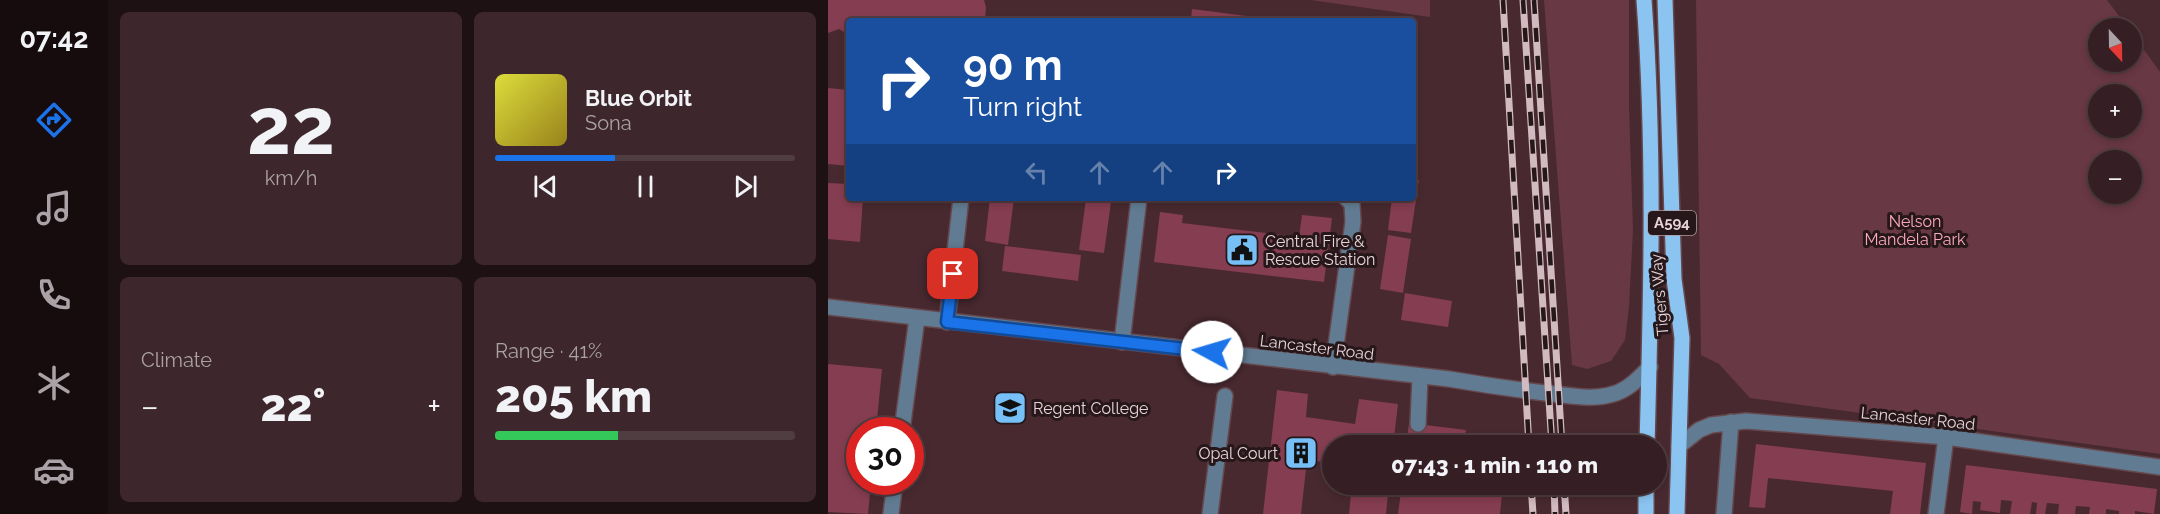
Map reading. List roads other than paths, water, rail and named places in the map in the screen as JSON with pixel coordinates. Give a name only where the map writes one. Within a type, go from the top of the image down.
[{"type":"main road","name":"Tigers Way","points":[[1644,0],[1650,80],[1650,367],[1647,435]]},
{"type":"main road","name":"Tigers Way","points":[[1665,0],[1674,279],[1682,338],[1677,514]]},
{"type":"main road","points":[[1646,495],[1646,514]]},
{"type":"street","points":[[947,322],[962,201]]},
{"type":"street","points":[[1122,342],[1139,201]]},
{"type":"street","points":[[1333,367],[1353,222],[1352,204],[1349,201]]},
{"type":"street","name":"Lancaster Road","points":[[828,307],[1592,398],[1622,390],[1650,367]]},
{"type":"street","points":[[904,417],[917,318]]},
{"type":"street","points":[[1418,424],[1420,377]]},
{"type":"street","points":[[1210,514],[1225,396]]},
{"type":"street","name":"Lancaster Road","points":[[1678,446],[1699,430],[1712,425],[1746,421],[1946,437],[2160,467]]},
{"type":"street","points":[[1724,514],[1731,422]]},
{"type":"street","points":[[1936,514],[1946,437]]},
{"type":"street","points":[[891,514],[893,495]]},
{"type":"railway","points":[[1503,0],[1528,435]]},
{"type":"railway","points":[[1523,0],[1551,435]]},
{"type":"railway","points":[[1534,0],[1561,435]]},
{"type":"railway","points":[[1532,495],[1533,514]]},
{"type":"railway","points":[[1554,495],[1555,514]]},
{"type":"railway","points":[[1565,495],[1566,514]]},
{"type":"place","name":"Central Fire & Rescue Station","points":[[1242,250]]},
{"type":"place","name":"Regent College","points":[[1010,408]]},
{"type":"place","name":"Opal Court","points":[[1301,453]]},
{"type":"park label","name":"Nelson Mandela Park","points":[[1915,230]]}]
